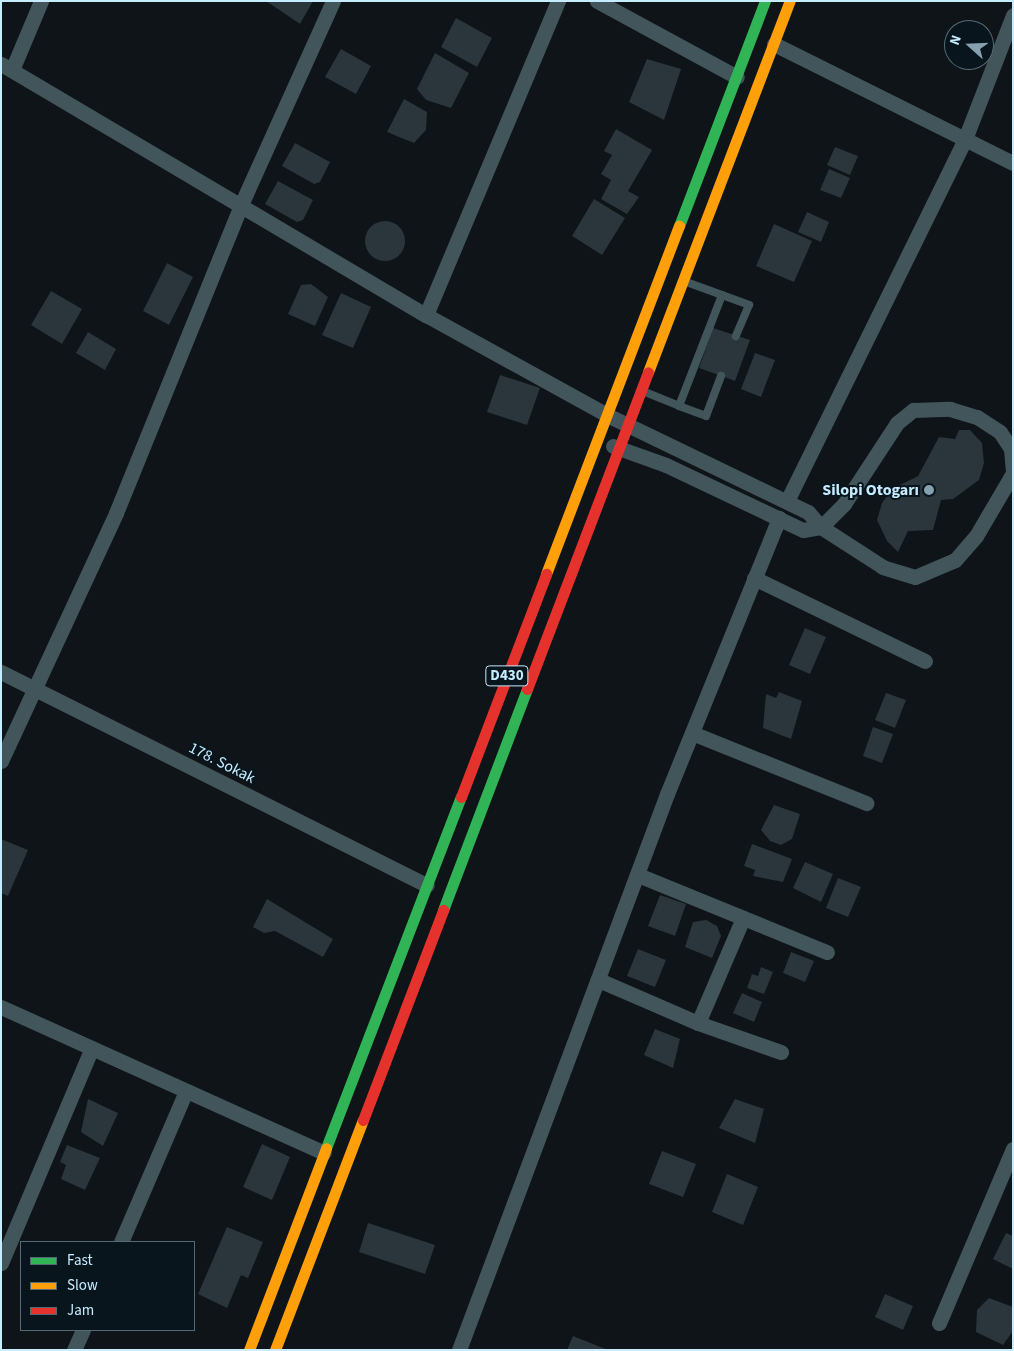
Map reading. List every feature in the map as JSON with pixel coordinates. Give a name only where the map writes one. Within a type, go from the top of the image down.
[{"type":"highway","name":"D430","points":[[249,1350],[765,1]]},
{"type":"highway","name":"D430","points":[[275,1350],[790,1]]},
{"type":"street","points":[[41,1],[7,67],[240,207],[426,315],[607,415],[629,423],[808,512],[821,527],[883,567],[915,577],[956,560],[976,536],[1013,473],[1011,449],[1000,432],[977,417],[950,409],[913,410],[897,423],[844,504],[821,527],[803,530],[620,447],[596,444]]},
{"type":"street","points":[[1,761],[36,690],[116,513],[240,207],[333,1]]},
{"type":"street","points":[[426,315],[558,1]]},
{"type":"street","points":[[597,1],[736,77]]},
{"type":"street","points":[[786,502],[965,139],[1013,16]]},
{"type":"street","points":[[774,44],[1013,163]]},
{"type":"street","points":[[459,1350],[601,980],[638,875],[692,733],[779,518]]},
{"type":"street","points":[[754,578],[925,661]]},
{"type":"street","name":"178. Sokak","points":[[1,672],[427,885]]},
{"type":"street","points":[[692,733],[866,804]]},
{"type":"street","points":[[638,875],[827,952]]},
{"type":"street","points":[[698,1023],[743,918]]},
{"type":"street","points":[[601,980],[698,1023],[781,1052]]},
{"type":"street","points":[[1,1007],[324,1153]]},
{"type":"street","points":[[1,1263],[92,1048]]},
{"type":"street","points":[[121,1241],[186,1091]]},
{"type":"street","points":[[939,1323],[1013,1149]]},
{"type":"street","points":[[74,1350],[83,1331]]},
{"type":"lane","points":[[683,281],[749,305],[736,336]]},
{"type":"lane","points":[[680,406],[722,295]]},
{"type":"lane","points":[[641,391],[706,416],[721,376]]},
{"type":"building","points":[[266,1],[313,1],[300,24]]},
{"type":"building","points":[[456,18],[492,38],[477,67],[441,47]]},
{"type":"building","points":[[341,49],[371,66],[356,94],[325,77]]},
{"type":"building","points":[[435,53],[469,73],[451,108],[426,100],[417,89]]},
{"type":"building","points":[[647,59],[681,69],[664,120],[629,102]]},
{"type":"building","points":[[404,99],[427,112],[426,130],[414,143],[387,132]]},
{"type":"building","points":[[616,129],[652,150],[628,191],[639,197],[627,214],[601,199],[611,180],[601,174],[612,155],[604,151]]},
{"type":"building","points":[[295,143],[330,162],[320,182],[314,184],[282,166]]},
{"type":"building","points":[[835,147],[858,156],[850,175],[827,165]]},
{"type":"building","points":[[829,169],[850,178],[841,198],[820,190]]},
{"type":"building","points":[[278,181],[313,200],[303,220],[297,222],[265,204]]},
{"type":"building","points":[[594,199],[625,218],[602,255],[572,236]]},
{"type":"building","points":[[807,212],[829,222],[821,242],[798,232]]},
{"type":"building","points":[[385,221],[399,227],[405,241],[399,255],[385,261],[371,255],[365,241],[371,227]]},
{"type":"building","points":[[774,224],[812,241],[794,282],[756,266]]},
{"type":"building","points":[[167,263],[193,277],[169,325],[143,311]]},
{"type":"building","points":[[311,284],[328,297],[315,326],[288,314],[301,285]]},
{"type":"building","points":[[51,291],[82,309],[62,344],[31,325]]},
{"type":"building","points":[[341,293],[371,307],[353,348],[322,335]]},
{"type":"building","points":[[713,328],[750,340],[735,381],[699,368]]},
{"type":"building","points":[[88,332],[116,349],[105,370],[76,353]]},
{"type":"building","points":[[755,353],[775,360],[761,397],[741,389]]},
{"type":"building","points":[[500,375],[540,388],[527,425],[487,412]]},
{"type":"building","name":"Silopi Otogarı","points":[[959,430],[970,430],[982,443],[984,463],[979,480],[953,499],[941,500],[933,530],[908,531],[898,552],[887,541],[877,520],[882,503],[892,489],[918,476],[939,437],[955,439]]},
{"type":"building","points":[[805,628],[826,637],[810,674],[789,665]]},
{"type":"building","points":[[779,692],[802,701],[791,739],[763,728],[766,694],[776,698]]},
{"type":"building","points":[[886,693],[906,700],[895,728],[875,720]]},
{"type":"building","points":[[873,727],[893,734],[882,763],[863,756]]},
{"type":"building","points":[[774,805],[800,814],[792,839],[781,845],[770,841],[761,830]]},
{"type":"building","points":[[1,839],[28,850],[8,896],[1,893]]},
{"type":"building","points":[[752,844],[792,859],[783,882],[753,876],[755,870],[744,866]]},
{"type":"building","points":[[805,862],[833,874],[821,902],[793,888]]},
{"type":"building","points":[[838,878],[861,887],[848,917],[826,908]]},
{"type":"building","points":[[660,895],[686,904],[675,936],[648,926]]},
{"type":"building","points":[[267,899],[333,939],[323,957],[275,931],[264,933],[253,927]]},
{"type":"building","points":[[706,920],[717,926],[721,936],[712,958],[685,947],[693,922]]},
{"type":"building","points":[[638,949],[666,960],[655,987],[627,976]]},
{"type":"building","points":[[791,952],[814,961],[805,982],[783,973]]},
{"type":"building","points":[[761,967],[773,972],[764,994],[747,988],[752,974],[758,976]]},
{"type":"building","points":[[742,993],[762,1002],[754,1022],[733,1013]]},
{"type":"building","points":[[655,1029],[680,1039],[673,1068],[644,1055]]},
{"type":"building","points":[[88,1099],[118,1113],[103,1146],[81,1132]]},
{"type":"building","points":[[735,1099],[764,1109],[755,1143],[719,1128]]},
{"type":"building","points":[[262,1144],[290,1157],[272,1200],[243,1187]]},
{"type":"building","points":[[67,1145],[100,1158],[85,1190],[61,1179],[66,1165],[60,1162]]},
{"type":"building","points":[[662,1151],[696,1164],[683,1197],[649,1184]]},
{"type":"building","points":[[727,1174],[758,1187],[743,1225],[712,1212]]},
{"type":"building","points":[[368,1223],[435,1245],[425,1274],[359,1252]]},
{"type":"building","points":[[227,1227],[263,1242],[248,1278],[241,1275],[227,1308],[198,1294]]},
{"type":"building","points":[[1006,1233],[1013,1236],[1013,1269],[993,1259]]},
{"type":"building","points":[[885,1294],[913,1306],[903,1330],[875,1317]]},
{"type":"building","points":[[989,1298],[1013,1307],[1013,1331],[1003,1345],[976,1332],[977,1310]]},
{"type":"building","points":[[573,1336],[608,1350],[567,1350]]},
{"type":"traffic: fast","points":[[679,226],[765,1]]},
{"type":"traffic: fast","points":[[443,910],[527,689]]},
{"type":"traffic: fast","points":[[326,1148],[461,797]]},
{"type":"traffic: slow","points":[[648,372],[790,1]]},
{"type":"traffic: slow","points":[[546,574],[679,226]]},
{"type":"traffic: slow","points":[[275,1350],[363,1120]]},
{"type":"traffic: slow","points":[[249,1350],[326,1148]]},
{"type":"traffic: jam","points":[[527,689],[648,372]]},
{"type":"traffic: jam","points":[[461,797],[546,574]]},
{"type":"traffic: jam","points":[[363,1120],[443,910]]},
{"type":"place","name":"Silopi Otogarı","points":[[929,490]]}]
